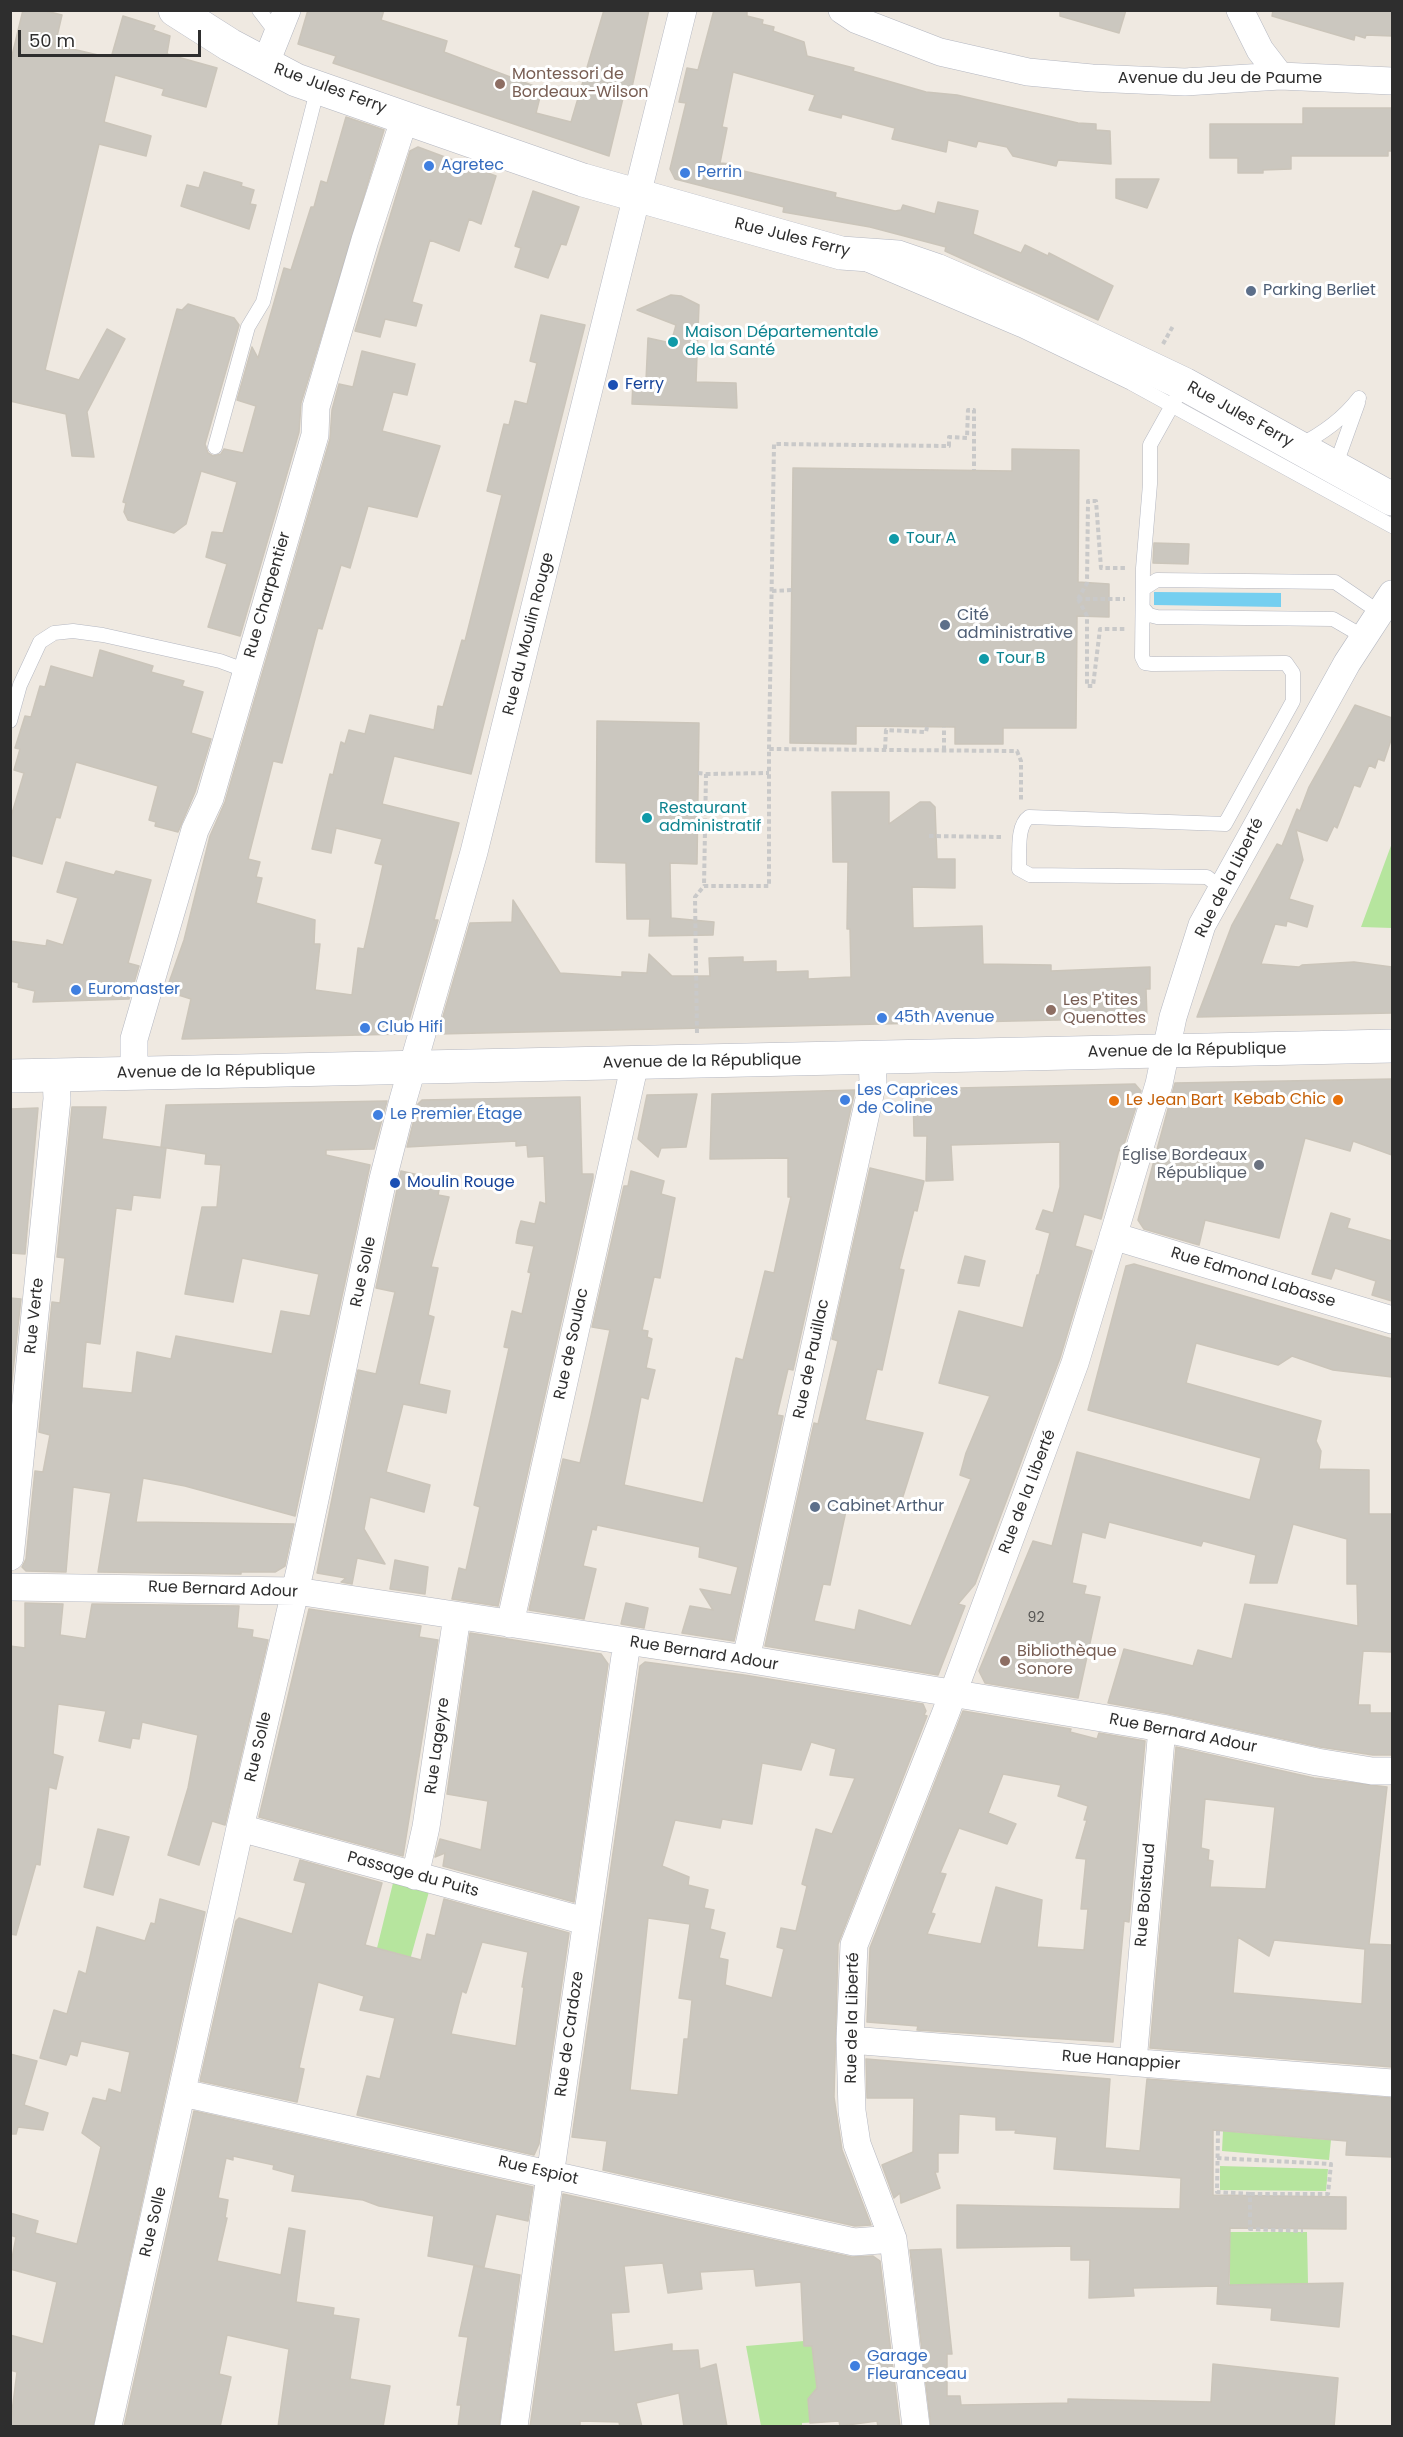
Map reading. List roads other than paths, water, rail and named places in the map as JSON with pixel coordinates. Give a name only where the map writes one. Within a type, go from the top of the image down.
[{"type":"main road","name":"Rue Jules Ferry","points":[[175,10],[272,51],[318,87],[637,197],[841,253],[898,257],[936,270],[1028,310],[1178,394],[1297,446],[1392,499]]},
{"type":"main road","name":"Avenue de la République","points":[[10,1076],[1392,1046]]},
{"type":"street","points":[[272,51],[287,10]]},
{"type":"street","name":"Rue du Moulin Rouge","points":[[412,1068],[474,852],[683,10]]},
{"type":"street","name":"Avenue du Jeu de Paume","points":[[842,10],[857,20],[940,52],[1028,72],[1092,78],[1185,82],[1280,76],[1392,81]]},
{"type":"street","points":[[1240,10],[1260,50],[1280,76]]},
{"type":"street","name":"Rue Charpentier","points":[[134,1074],[134,1039],[195,830],[210,798],[315,435],[316,407],[365,240],[405,117]]},
{"type":"street","name":"Rue de la Liberté","points":[[916,2427],[893,2239],[857,2144],[852,2111],[850,2040],[854,1945],[1050,1435],[1159,1084],[1188,965],[1202,925],[1364,637],[1386,603]]},
{"type":"street","name":"Rue de Pauillac","points":[[746,1659],[873,1081],[872,1058]]},
{"type":"street","name":"Rue de Soulac","points":[[510,1624],[635,1063]]},
{"type":"street","name":"Rue Solle","points":[[108,2427],[240,1828],[296,1591],[383,1179],[412,1068]]},
{"type":"street","name":"Rue Verte","points":[[10,1557],[18,1398],[57,1099],[56,1075]]},
{"type":"street","name":"Rue Edmond Labasse","points":[[1113,1236],[1392,1320]]},
{"type":"street","name":"Rue Bernard Adour","points":[[10,1587],[296,1591],[746,1659],[1161,1728],[1317,1762],[1372,1771],[1392,1771]]},
{"type":"street","name":"Rue Lageyre","points":[[415,1876],[426,1827],[457,1616]]},
{"type":"street","name":"Rue de Cardoze","points":[[514,2427],[552,2175],[585,1921],[627,1642]]},
{"type":"street","name":"Rue Boistaud","points":[[1133,2062],[1161,1728]]},
{"type":"street","name":"Passage du Puits","points":[[240,1828],[585,1921]]},
{"type":"street","name":"Rue Hanappier","points":[[850,2040],[1392,2083]]},
{"type":"street","name":"Rue Espiot","points":[[183,2093],[854,2242],[893,2239]]},
{"type":"lane","points":[[259,10],[272,51]]},
{"type":"lane","points":[[215,447],[248,327],[263,302],[318,87]]},
{"type":"lane","points":[[1221,888],[1207,877],[1023,873],[1019,869],[1021,832],[1024,820],[1029,817],[1225,824],[1293,701],[1293,673],[1286,663],[1145,663],[1142,657],[1144,528],[1150,484],[1150,445],[1178,394],[1392,526]]},
{"type":"lane","points":[[1297,446],[1316,437],[1341,417],[1359,398],[1356,416],[1335,467]]},
{"type":"lane","points":[[1143,589],[1157,580],[1335,582],[1386,603]]},
{"type":"lane","points":[[1143,608],[1149,615],[1157,617],[1333,619],[1364,637]]},
{"type":"lane","points":[[10,722],[20,685],[40,642],[54,633],[73,631],[103,635],[220,661],[247,670]]},
{"type":"water","points":[[1154,592],[1281,593],[1281,607],[1154,605]]},
{"type":"place","name":"Montessori de Bordeaux-Wilson","points":[[500,84]]},
{"type":"place","name":"Agretec","points":[[429,166]]},
{"type":"place","name":"Perrin","points":[[685,173]]},
{"type":"place","name":"Parking Berliet","points":[[1251,291]]},
{"type":"place","name":"Maison Départementale de la Santé","points":[[673,342]]},
{"type":"place","name":"Ferry","points":[[613,385]]},
{"type":"place","name":"Tour A","points":[[894,539]]},
{"type":"place","name":"Cité administrative","points":[[945,625]]},
{"type":"place","name":"Tour B","points":[[984,659]]},
{"type":"place","name":"Restaurant administratif","points":[[647,818]]},
{"type":"place","name":"Euromaster","points":[[76,990]]},
{"type":"place","name":"Les P'tites Quenottes","points":[[1051,1010]]},
{"type":"place","name":"45th Avenue","points":[[882,1018]]},
{"type":"place","name":"Club Hifi","points":[[365,1028]]},
{"type":"place","name":"Les Caprices de Coline","points":[[845,1100]]},
{"type":"place","name":"Kebab Chic","points":[[1338,1100]]},
{"type":"place","name":"Le Jean Bart","points":[[1114,1101]]},
{"type":"place","name":"Le Premier Étage","points":[[378,1115]]},
{"type":"place","name":"Église Bordeaux République","points":[[1259,1165]]},
{"type":"place","name":"Moulin Rouge","points":[[395,1183]]},
{"type":"place","name":"Cabinet Arthur","points":[[815,1507]]},
{"type":"place","name":"Bibliothèque Sonore","points":[[1005,1661]]},
{"type":"place","name":"Garage Fleuranceau","points":[[855,2366]]}]
